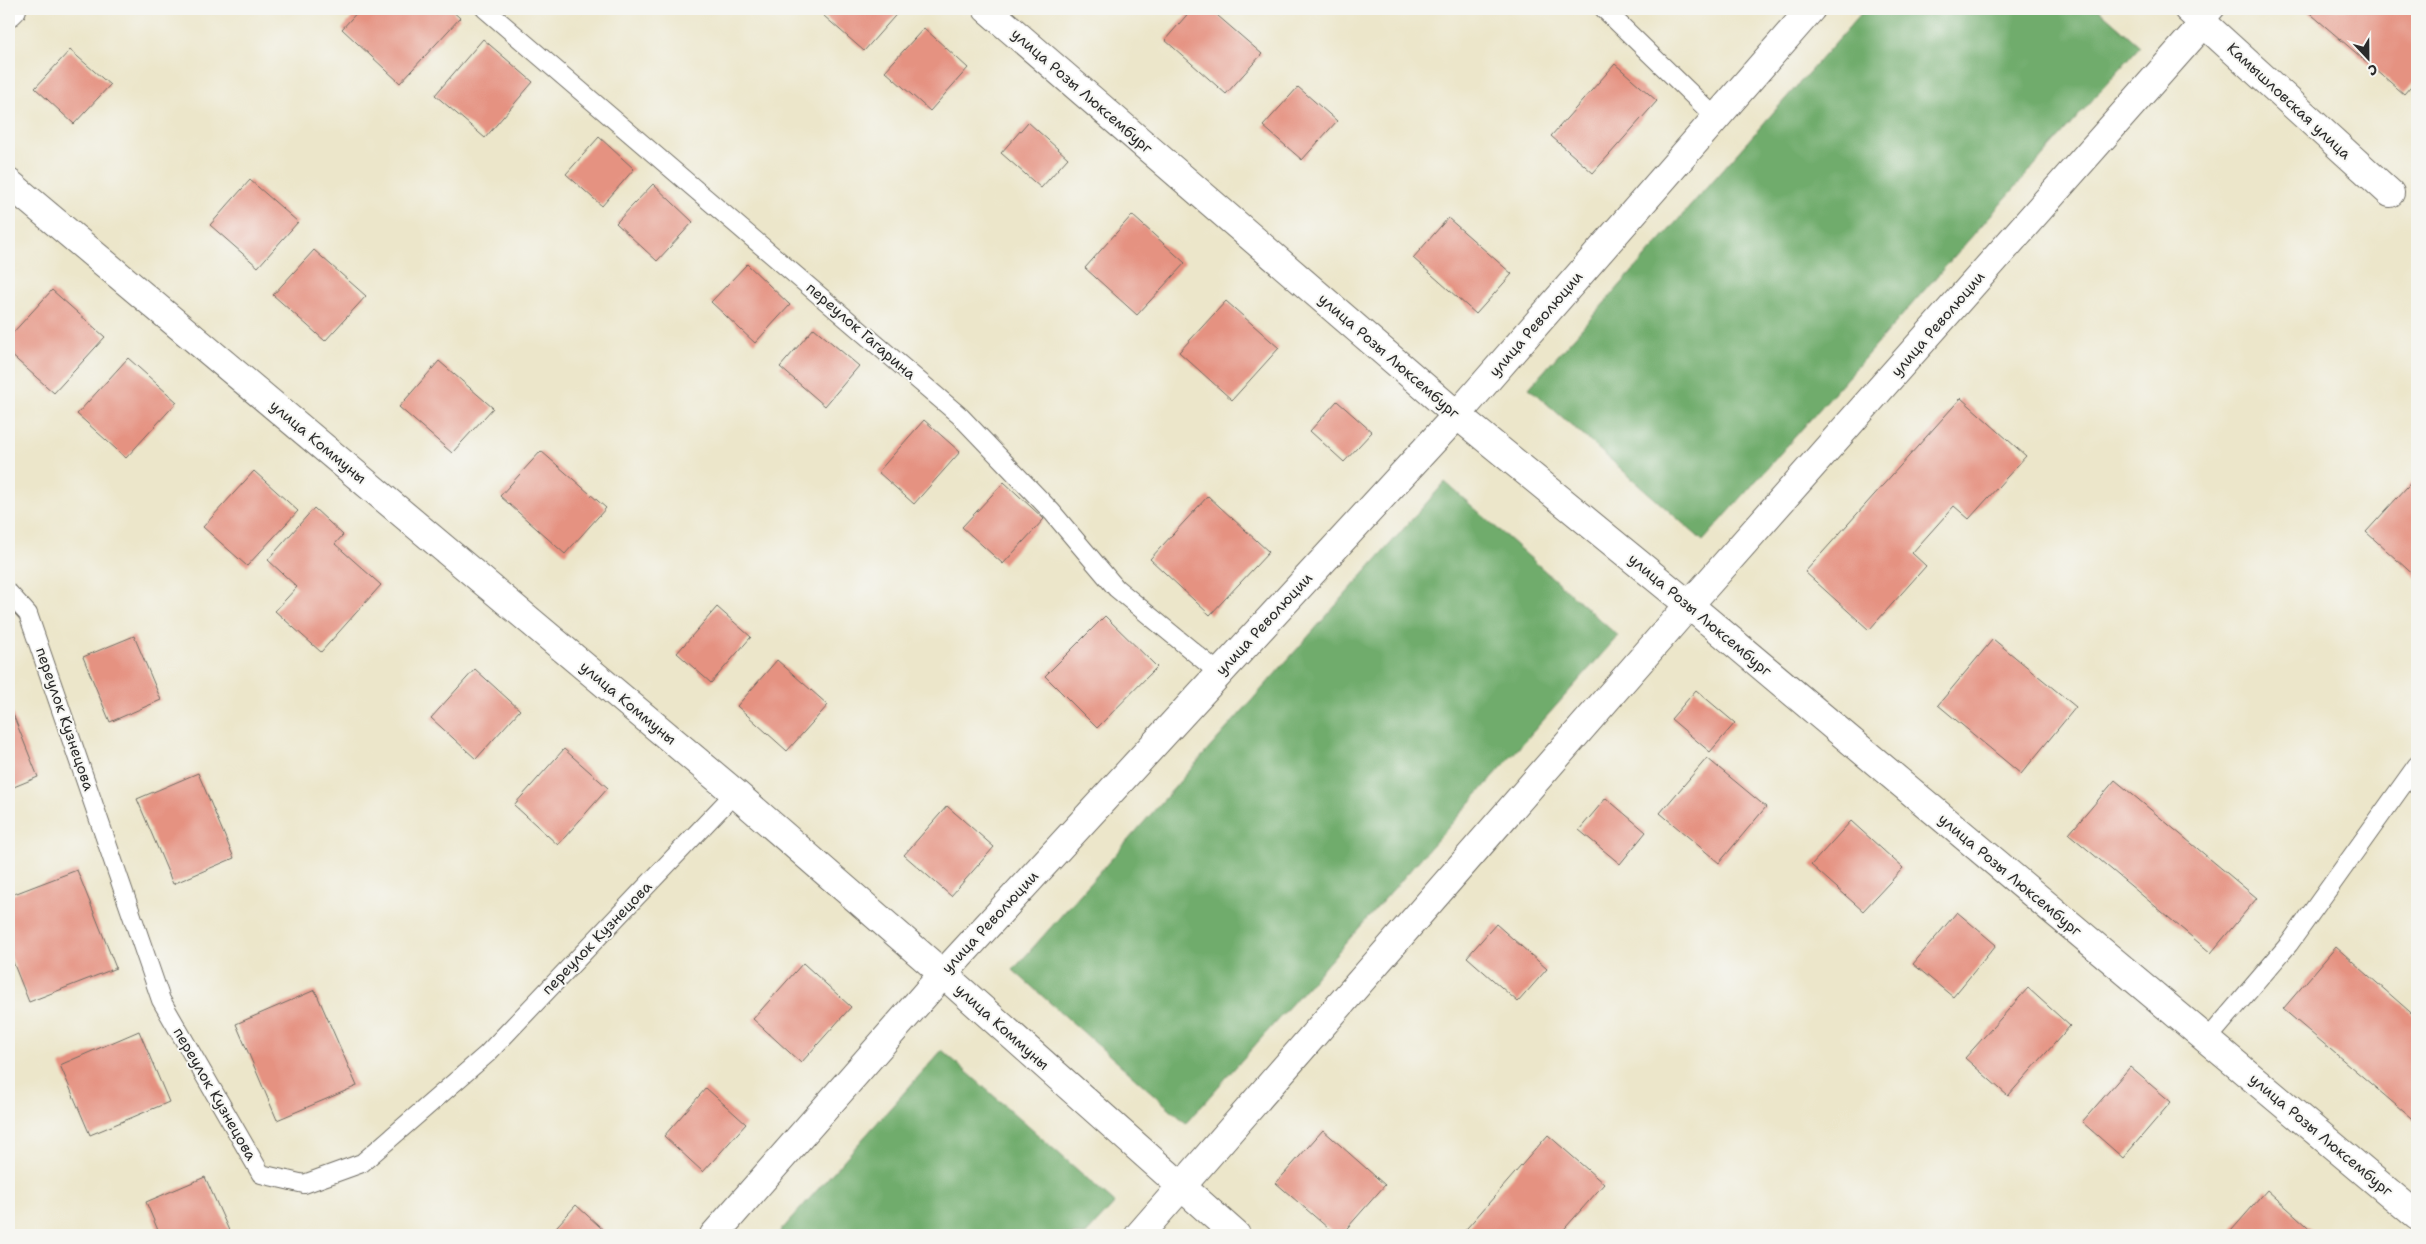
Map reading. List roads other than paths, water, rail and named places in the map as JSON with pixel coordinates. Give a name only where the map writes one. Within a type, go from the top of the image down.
[{"type":"street","points":[[9,12],[12,9]]},
{"type":"street","name":"улица Розы Люксембург","points":[[987,9],[1457,415],[1689,606],[2417,1216]]},
{"type":"street","name":"улица Революции","points":[[714,1235],[943,974],[1457,415],[1810,9]]},
{"type":"street","name":"улица Революции","points":[[1139,1235],[1689,606],[2203,13]]},
{"type":"street","name":"Камышловская улица","points":[[2203,13],[2390,194]]},
{"type":"street","name":"улица Коммуны","points":[[9,182],[735,793],[943,974],[1236,1235]]},
{"type":"lane","name":"переулок Гагарина","points":[[485,9],[960,416],[1052,512],[1116,588],[1219,673]]},
{"type":"lane","points":[[1604,9],[1716,118]]},
{"type":"lane","name":"переулок Кузнецова","points":[[9,593],[28,614],[161,1000],[261,1174],[304,1184],[362,1164],[486,1054],[735,793]]},
{"type":"lane","points":[[2207,1040],[2289,944],[2417,765]]}]
